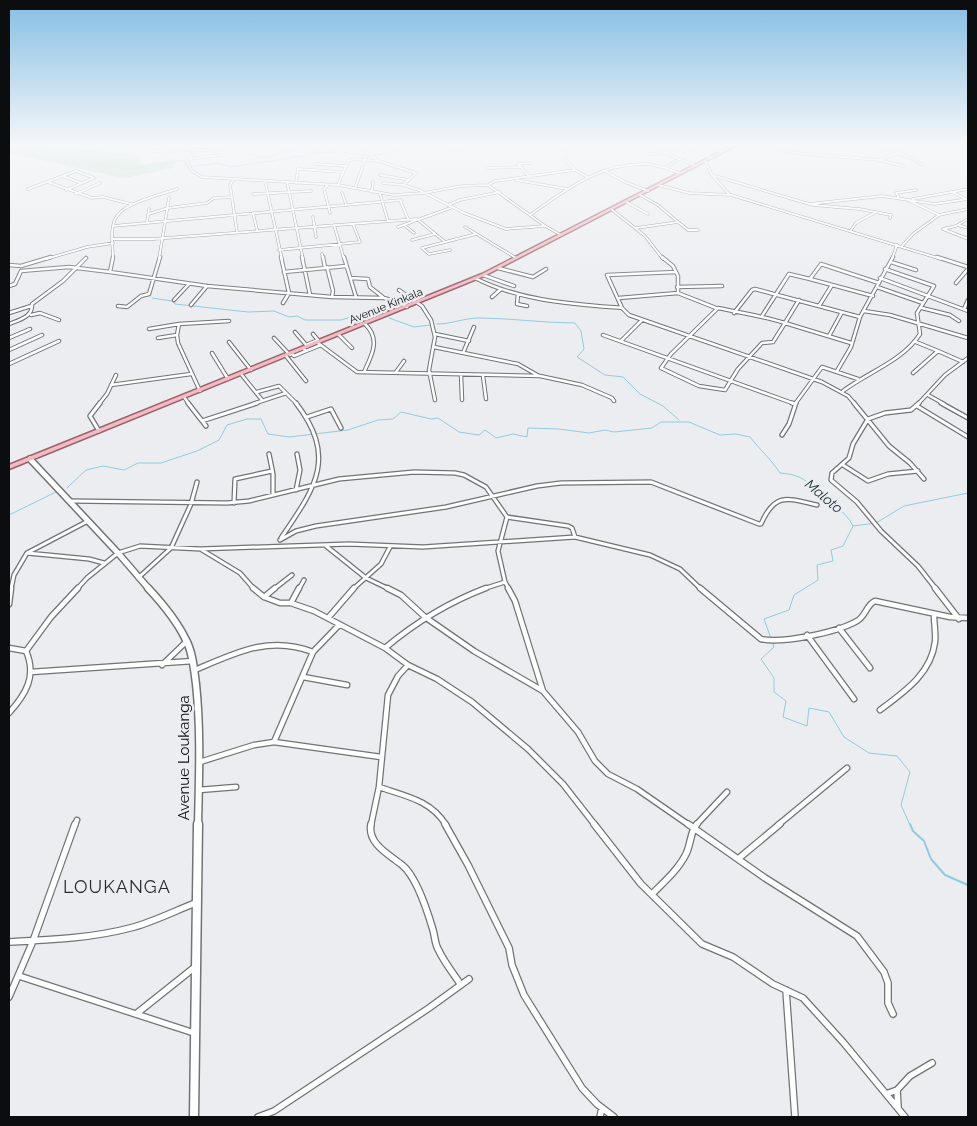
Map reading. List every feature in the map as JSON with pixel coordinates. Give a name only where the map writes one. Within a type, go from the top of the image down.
[{"type":"main road","name":"Avenue Kinkala","points":[[9,468],[228,379],[290,356],[483,275],[637,197]]},
{"type":"main road","name":"Avenue Loukanga","points":[[30,459],[71,501],[161,602],[186,641],[193,661],[200,714],[194,1117]]},
{"type":"street","points":[[90,197],[132,204]]},
{"type":"street","points":[[110,272],[113,260],[113,226],[120,212],[132,204],[154,197]]},
{"type":"street","points":[[149,214],[168,208],[232,197],[233,215],[237,232]]},
{"type":"street","points":[[269,197],[276,229],[278,250],[289,293],[283,303]]},
{"type":"street","points":[[288,197],[306,269],[310,295]]},
{"type":"street","points":[[326,197],[330,213]]},
{"type":"street","points":[[343,197],[346,204]]},
{"type":"street","points":[[381,197],[388,221]]},
{"type":"street","points":[[400,197],[408,220]]},
{"type":"street","points":[[431,197],[506,229],[545,226]]},
{"type":"street","points":[[448,205],[477,197]]},
{"type":"street","points":[[506,197],[545,226],[561,235]]},
{"type":"street","points":[[530,214],[556,197]]},
{"type":"street","points":[[643,197],[658,205],[688,230],[698,230]]},
{"type":"street","points":[[736,197],[851,230],[968,268],[956,283]]},
{"type":"street","points":[[784,197],[809,204],[891,215],[890,218]]},
{"type":"street","points":[[809,204],[877,197]]},
{"type":"street","points":[[887,197],[935,204],[967,199]]},
{"type":"street","points":[[908,200],[927,197]]},
{"type":"street","points":[[118,306],[127,307],[141,296],[148,295],[154,279],[169,198]]},
{"type":"street","points":[[113,226],[401,200]]},
{"type":"street","points":[[908,200],[939,215]]},
{"type":"street","points":[[626,202],[648,214]]},
{"type":"street","points":[[398,227],[453,207]]},
{"type":"street","points":[[147,222],[149,209]]},
{"type":"street","points":[[611,209],[636,228],[654,246],[664,260],[673,266],[678,276],[678,293]]},
{"type":"street","points":[[902,246],[913,234],[939,215],[967,210]]},
{"type":"street","points":[[851,230],[856,224],[876,212]]},
{"type":"street","points":[[253,213],[257,230]]},
{"type":"street","points":[[313,217],[316,237]]},
{"type":"street","points":[[968,219],[958,225],[943,228],[968,239]]},
{"type":"street","points":[[9,265],[21,266],[113,241],[388,221],[420,220],[444,241]]},
{"type":"street","points":[[636,228],[678,222]]},
{"type":"street","points":[[278,250],[360,242],[353,224]]},
{"type":"street","points":[[334,225],[356,297]]},
{"type":"street","points":[[404,225],[414,233]]},
{"type":"street","points":[[958,225],[968,228]]},
{"type":"street","points":[[464,227],[516,258]]},
{"type":"street","points":[[412,240],[435,234]]},
{"type":"street","points":[[450,250],[431,254],[422,248],[476,234]]},
{"type":"street","points":[[837,371],[851,343],[860,317],[873,296],[885,269],[891,262],[897,245]]},
{"type":"street","points":[[322,254],[333,291],[332,297]]},
{"type":"street","points":[[9,313],[31,306],[77,268],[86,258]]},
{"type":"street","points":[[891,262],[916,270]]},
{"type":"street","points":[[810,279],[822,264],[879,283]]},
{"type":"street","points":[[9,286],[15,285],[21,271],[21,266]]},
{"type":"street","points":[[284,272],[346,266]]},
{"type":"street","points":[[21,271],[77,268],[207,286],[332,297],[384,298],[401,302],[407,307]]},
{"type":"street","points":[[498,268],[533,277],[546,269]]},
{"type":"street","points":[[844,391],[858,379],[879,369],[916,342],[921,330],[917,313],[922,308],[934,285],[885,269]]},
{"type":"street","points":[[676,272],[607,274],[622,308],[629,315],[844,391],[889,446],[905,458],[924,479]]},
{"type":"street","points":[[762,316],[790,274],[873,296]]},
{"type":"street","points":[[483,275],[514,286]]},
{"type":"street","points":[[351,278],[368,279],[370,287],[384,298]]},
{"type":"street","points":[[475,278],[488,286],[518,294],[622,308]]},
{"type":"street","points":[[880,278],[928,295],[940,302],[968,310]]},
{"type":"street","points":[[174,300],[189,284]]},
{"type":"street","points":[[819,306],[832,285]]},
{"type":"street","points":[[191,305],[207,286]]},
{"type":"street","points":[[677,287],[722,286]]},
{"type":"street","points":[[877,287],[923,303]]},
{"type":"street","points":[[492,297],[501,289]]},
{"type":"street","points":[[399,290],[419,302],[430,313],[434,323],[434,347],[429,373],[435,400]]},
{"type":"street","points":[[734,313],[753,290],[777,294],[860,317]]},
{"type":"street","points":[[619,298],[678,293],[716,308],[734,313],[762,316],[851,343]]},
{"type":"street","points":[[518,294],[517,304],[527,306]]},
{"type":"street","points":[[716,308],[668,358],[662,370],[699,386],[725,390],[748,358],[762,343],[773,342],[799,300]]},
{"type":"street","points":[[964,309],[968,300]]},
{"type":"street","points":[[30,315],[33,309],[31,306]]},
{"type":"street","points":[[922,308],[950,316],[959,321]]},
{"type":"street","points":[[864,311],[968,338]]},
{"type":"street","points":[[829,336],[842,312]]},
{"type":"street","points":[[9,324],[40,313],[59,320]]},
{"type":"street","points":[[621,341],[642,320]]},
{"type":"street","points":[[149,329],[179,324],[228,321]]},
{"type":"street","points":[[179,324],[178,343],[200,391]]},
{"type":"street","points":[[364,372],[376,343],[374,332],[365,324]]},
{"type":"street","points":[[463,354],[474,327]]},
{"type":"street","points":[[9,338],[30,329]]},
{"type":"street","points":[[294,332],[306,348]]},
{"type":"street","points":[[9,350],[42,334]]},
{"type":"street","points":[[313,334],[318,340],[317,344],[351,369],[364,372],[540,376],[582,385],[612,398],[614,401]]},
{"type":"street","points":[[435,334],[469,341]]},
{"type":"street","points":[[603,334],[795,404]]},
{"type":"street","points":[[158,338],[177,335]]},
{"type":"street","points":[[339,335],[352,348]]},
{"type":"street","points":[[274,338],[290,356],[306,381]]},
{"type":"street","points":[[9,364],[58,341]]},
{"type":"street","points":[[229,342],[251,370]]},
{"type":"street","points":[[916,342],[963,362]]},
{"type":"street","points":[[434,347],[518,364],[540,376]]},
{"type":"street","points":[[913,373],[938,351]]},
{"type":"street","points":[[212,353],[228,379]]},
{"type":"street","points":[[959,619],[918,566],[881,531],[857,502],[831,480],[832,473],[849,458],[853,444],[868,419],[885,413],[906,412],[917,406],[945,375],[968,358]]},
{"type":"street","points":[[396,372],[404,361]]},
{"type":"street","points":[[782,435],[790,424],[795,404],[822,367],[858,379]]},
{"type":"street","points":[[99,431],[90,416],[107,394],[116,374]]},
{"type":"street","points":[[111,385],[191,374]]},
{"type":"street","points":[[241,374],[262,400]]},
{"type":"street","points":[[461,375],[462,400]]},
{"type":"street","points":[[483,376],[486,399]]},
{"type":"street","points":[[256,392],[279,386],[306,416],[316,434],[320,455],[315,486],[276,546]]},
{"type":"street","points":[[202,421],[286,393]]},
{"type":"street","points":[[928,395],[968,418]]},
{"type":"street","points":[[184,397],[206,426]]},
{"type":"street","points":[[917,406],[968,437]]},
{"type":"street","points":[[306,416],[331,409],[341,428]]},
{"type":"street","points":[[269,454],[273,494]]},
{"type":"street","points":[[296,490],[300,470],[297,454]]},
{"type":"street","points":[[843,465],[868,481],[888,474],[918,471]]},
{"type":"street","points":[[234,503],[235,479],[272,471]]},
{"type":"street","points":[[71,501],[99,500],[190,504],[234,503],[315,486],[338,479],[414,472],[455,473],[474,479],[486,487],[508,517],[568,526],[572,528],[575,537]]},
{"type":"street","points":[[138,578],[170,548],[190,504],[197,482]]},
{"type":"street","points":[[280,540],[296,531],[316,526],[446,507],[491,496],[561,483],[651,482],[759,524],[761,524],[768,507],[778,500],[789,499],[817,505]]},
{"type":"street","points":[[508,517],[498,551],[505,582],[515,601],[543,691]]},
{"type":"street","points":[[9,604],[12,596],[11,583],[20,562],[27,554],[88,521]]},
{"type":"street","points":[[26,651],[73,590],[118,553],[140,546],[200,549],[349,544],[390,547],[501,543],[575,537],[650,555],[673,565],[761,639],[768,641],[839,628],[858,621],[868,604],[875,601],[959,619],[968,618]]},
{"type":"street","points":[[326,546],[366,578],[401,595],[425,617],[474,651],[543,691],[578,732],[595,761],[608,774],[637,789],[693,829],[861,940],[865,949],[884,972],[888,983],[888,1003],[893,1014]]},
{"type":"street","points":[[328,618],[353,589],[381,564],[390,547]]},
{"type":"street","points":[[200,549],[240,573],[264,597],[280,603],[291,603],[328,618],[385,648],[408,665],[437,679],[472,702],[528,749],[563,784],[641,884],[688,932],[702,944],[733,957],[773,984],[803,998],[843,1042],[905,1117]]},
{"type":"street","points":[[27,554],[89,559],[104,563]]},
{"type":"street","points":[[264,597],[292,575]]},
{"type":"street","points":[[291,603],[304,580]]},
{"type":"street","points":[[385,648],[410,626],[425,617],[482,588],[505,582]]},
{"type":"street","points":[[880,710],[908,689],[927,666],[935,643],[934,614]]},
{"type":"street","points":[[274,742],[313,652],[339,625]]},
{"type":"street","points":[[839,628],[870,668]]},
{"type":"street","points":[[807,635],[854,699]]},
{"type":"street","points":[[162,664],[186,641]]},
{"type":"street","points":[[195,670],[258,646],[296,644],[313,652]]},
{"type":"street","points":[[9,648],[26,651],[29,656],[31,672],[31,682],[27,691],[9,714]]},
{"type":"street","points":[[31,672],[193,661]]},
{"type":"street","points":[[408,665],[398,676],[388,695],[379,787],[370,828],[375,842],[385,854],[402,865],[411,874],[433,930],[437,948],[461,986]]},
{"type":"street","points":[[303,677],[347,685]]},
{"type":"street","points":[[200,762],[223,757],[254,744],[274,742],[381,757]]},
{"type":"street","points":[[738,859],[847,768]]},
{"type":"street","points":[[379,787],[429,805],[441,817],[468,865],[509,948],[512,966],[524,995],[578,1081],[602,1108],[614,1117]]},
{"type":"street","points":[[199,790],[236,788]]},
{"type":"street","points":[[652,894],[689,852],[693,840],[693,829],[727,792]]},
{"type":"street","points":[[9,997],[33,941],[77,820]]},
{"type":"street","points":[[9,942],[92,935],[134,927],[196,903]]},
{"type":"street","points":[[136,1014],[195,967]]},
{"type":"street","points":[[19,976],[194,1033]]},
{"type":"street","points":[[258,1117],[274,1111],[469,979]]},
{"type":"street","points":[[786,990],[795,1117]]},
{"type":"street","points":[[886,1094],[897,1090],[910,1076],[932,1063]]},
{"type":"street","points":[[897,1090],[898,1108]]},
{"type":"street","points":[[600,1117],[602,1108]]},
{"type":"waterway","points":[[152,298],[172,301],[175,304],[248,312],[274,311],[289,317],[297,316],[305,320],[341,320],[364,313],[380,314]]},
{"type":"waterway","points":[[389,318],[414,327],[431,325]]},
{"type":"waterway","points":[[437,324],[479,318],[575,323],[581,331],[584,349],[577,357],[605,375],[623,377],[640,394],[663,406],[679,420]]},
{"type":"waterway","points":[[67,488],[86,470],[103,466],[124,470],[138,463],[161,463],[197,451],[219,440],[227,425],[247,419],[261,419],[268,434],[289,437],[348,430],[378,420],[393,419],[401,412],[431,419],[438,418],[459,432],[479,435],[485,430],[496,438],[513,434],[527,437],[528,428],[559,429],[589,433],[605,430],[614,432],[652,428],[661,422],[689,422],[720,435],[736,434],[750,437],[780,473],[791,474],[808,483],[815,491],[823,492],[853,526]]},
{"type":"waterway","points":[[9,515],[56,492]]},
{"type":"waterway","points":[[853,526],[876,523],[904,506],[968,493]]},
{"type":"waterway","name":"Maloto","points":[[853,526],[843,546],[831,550],[833,561],[817,565],[818,580],[794,595],[789,610],[764,619],[774,647],[761,659],[774,678],[774,692],[786,701],[783,717],[807,726],[809,708],[829,712],[844,737],[869,753],[897,756],[910,772],[901,805],[910,825]]},
{"type":"waterway","name":"Maloto","points":[[910,824],[913,831],[924,841],[931,859],[945,875],[968,885]]},
{"type":"district","name":"LOUKANGA","points":[[117,886]]}]
